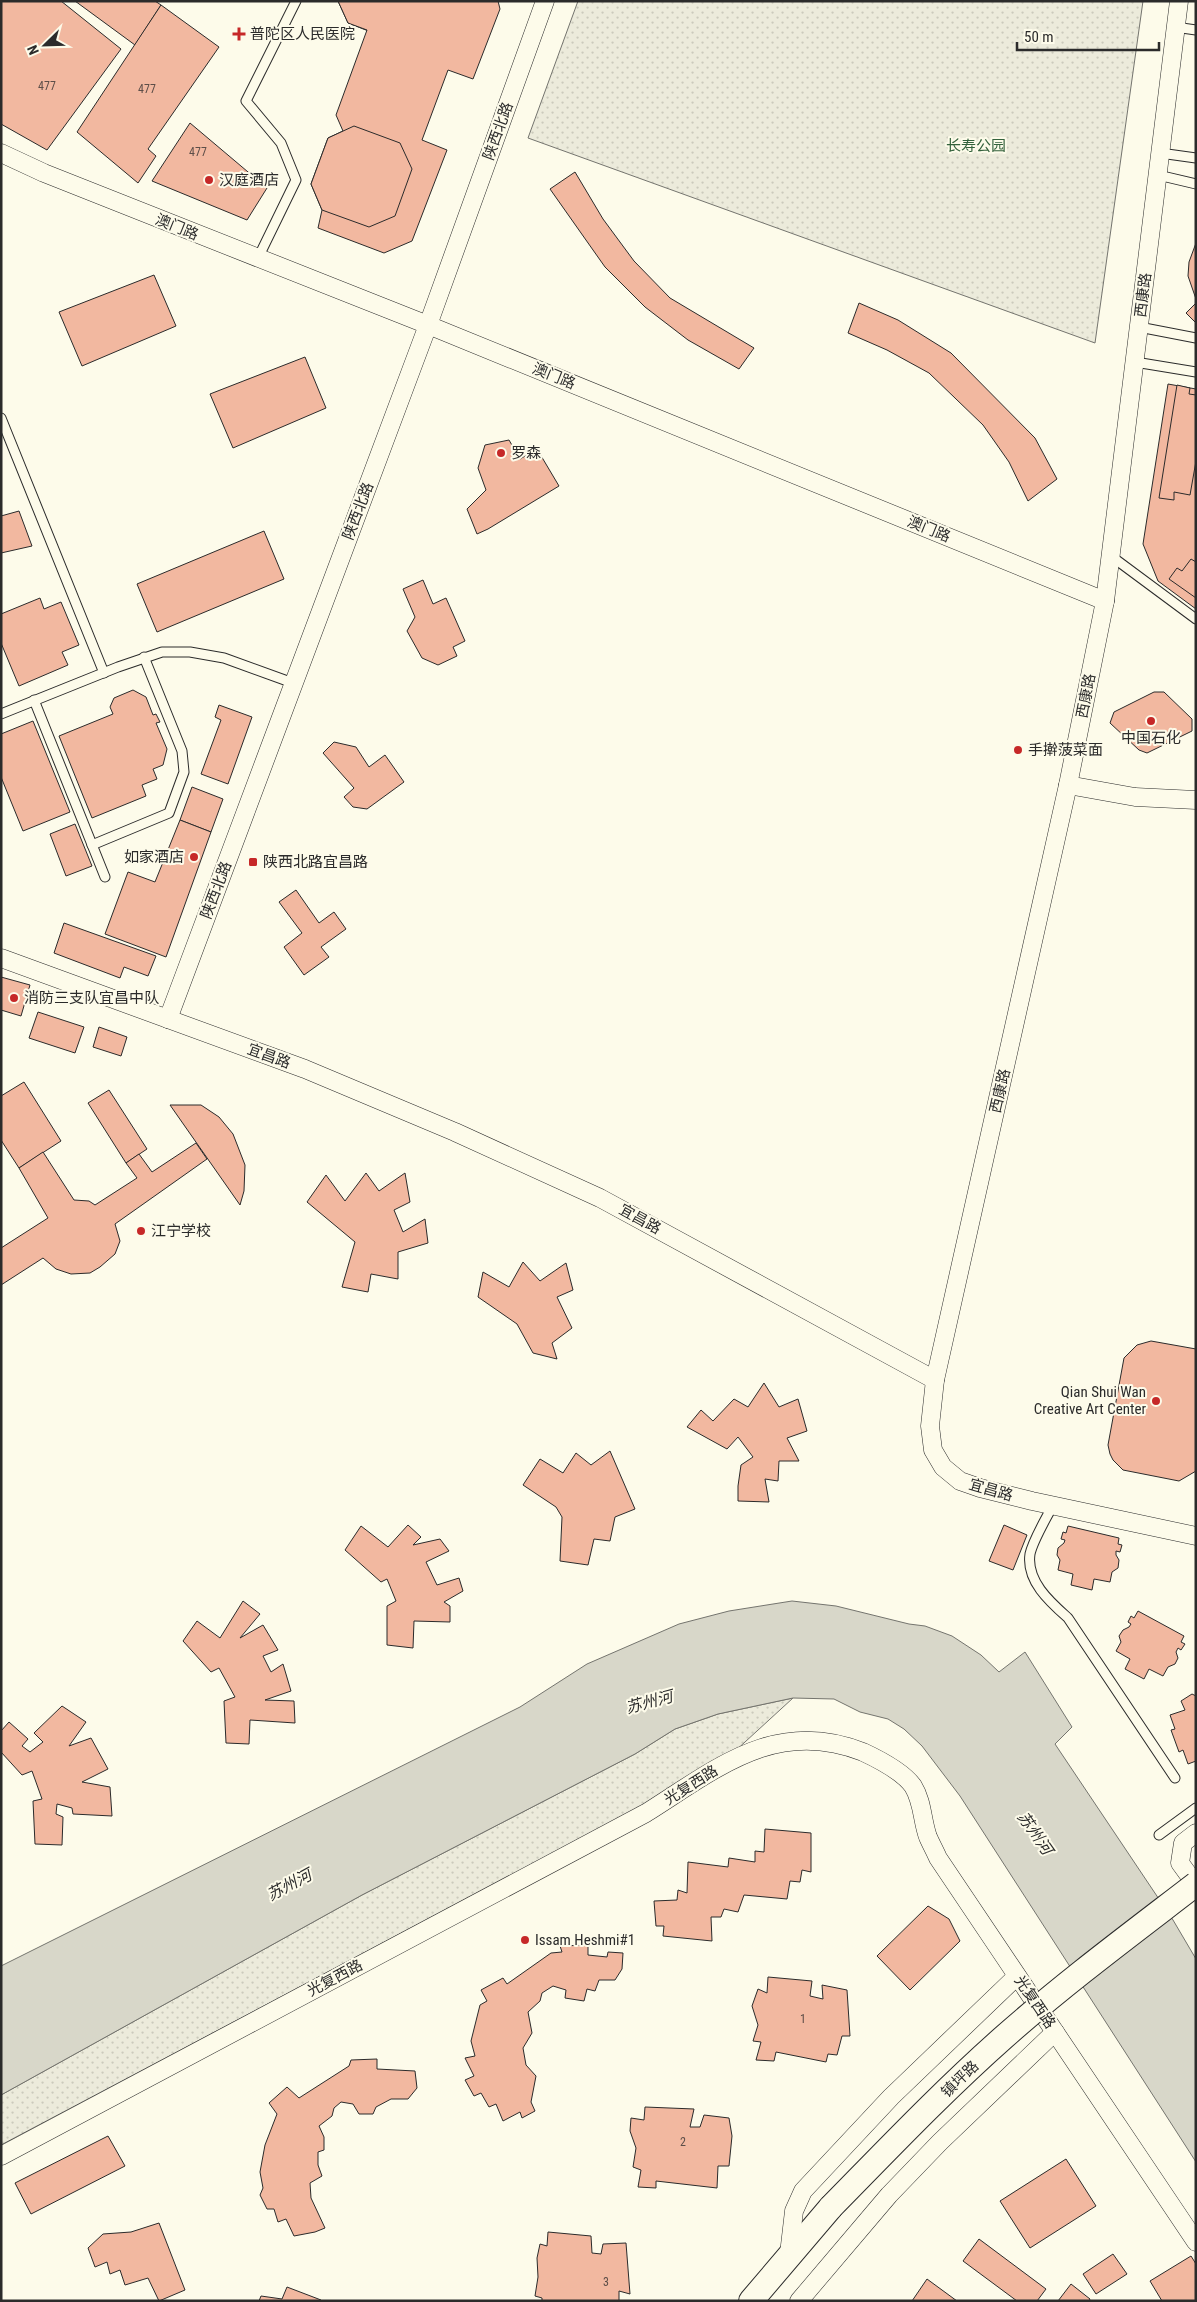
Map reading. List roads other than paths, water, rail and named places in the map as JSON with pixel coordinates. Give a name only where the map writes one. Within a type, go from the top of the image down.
[{"type":"main road","name":"镇坪路","points":[[750,2301],[831,2207],[916,2121],[1003,2038],[1121,1941],[1196,1884]]},
{"type":"street","name":"陕西北路","points":[[168,1019],[428,325],[544,1]]},
{"type":"street","name":"西康路","points":[[935,1380],[1068,785],[1105,601],[1179,1]]},
{"type":"street","name":"澳门路","points":[[1,153],[44,173],[428,325],[1105,601]]},
{"type":"street","points":[[1068,785],[1135,797],[1196,800]]},
{"type":"street","name":"宜昌路","points":[[1,958],[305,1069],[455,1132],[600,1198],[935,1380],[930,1426],[933,1450],[943,1467],[960,1481],[980,1488],[1196,1536]]},
{"type":"street","name":"光复西路","points":[[1,2156],[646,1813],[724,1764],[753,1749],[781,1742],[817,1740],[850,1748],[881,1760],[912,1785],[920,1801],[928,1837],[938,1858],[1196,2242]]},
{"type":"street","name":"镇坪路","points":[[1196,1833],[1183,1843],[1180,1863],[1196,1884]]},
{"type":"street","points":[[789,2254],[794,2210],[803,2191],[892,2097],[1017,1976]]},
{"type":"street","points":[[799,2301],[889,2195],[940,2142],[1054,2032]]},
{"type":"lane","points":[[258,258],[296,180],[281,143],[246,101],[296,1]]},
{"type":"lane","points":[[1175,28],[1196,30]]},
{"type":"lane","points":[[1160,153],[1196,158]]},
{"type":"lane","points":[[1158,175],[1196,184]]},
{"type":"lane","points":[[1139,327],[1196,338]]},
{"type":"lane","points":[[1135,362],[1196,372]]},
{"type":"lane","points":[[1,418],[104,673]]},
{"type":"lane","points":[[1111,556],[1196,619]]},
{"type":"lane","points":[[1,714],[144,657],[162,652],[190,652],[224,658],[293,683]]},
{"type":"lane","points":[[92,845],[169,813],[184,772],[182,751],[144,657]]},
{"type":"lane","points":[[34,700],[105,877]]},
{"type":"lane","points":[[1053,1505],[1030,1553],[1030,1567],[1038,1588],[1049,1602],[1068,1618],[1175,1778]]},
{"type":"lane","points":[[1159,1835],[1196,1808]]},
{"type":"water","name":"苏州河","points":[[792,1601],[836,1606],[909,1624],[925,1626],[952,1636],[981,1655],[999,1672],[1025,1652],[1072,1727],[1055,1744],[1173,1920],[1196,1959],[1196,2162],[960,1796],[922,1746],[904,1729],[888,1719],[860,1712],[834,1699],[793,1698],[718,1714],[675,1729],[635,1754],[362,1895],[1,2095],[1,1966],[520,1707],[587,1664],[679,1624],[729,1611]]},
{"type":"place","name":"普陀区人民医院","points":[[239,34]]},
{"type":"place","name":"汉庭酒店","points":[[209,180]]},
{"type":"place","name":"罗森","points":[[501,453]]},
{"type":"place","name":"中国石化","points":[[1151,721]]},
{"type":"place","name":"手擀菠菜面","points":[[1018,750]]},
{"type":"place","name":"如家酒店","points":[[194,857]]},
{"type":"place","name":"陕西北路宜昌路","points":[[253,862]]},
{"type":"place","name":"消防三支队宜昌中队","points":[[14,998]]},
{"type":"place","name":"江宁学校","points":[[141,1231]]},
{"type":"place","name":"Qian Shui Wan Creative Art Center","points":[[1156,1401]]},
{"type":"place","name":"Issam Heshmi#1","points":[[525,1940]]},
{"type":"park label","name":"长寿公园","points":[[976,146]]}]
